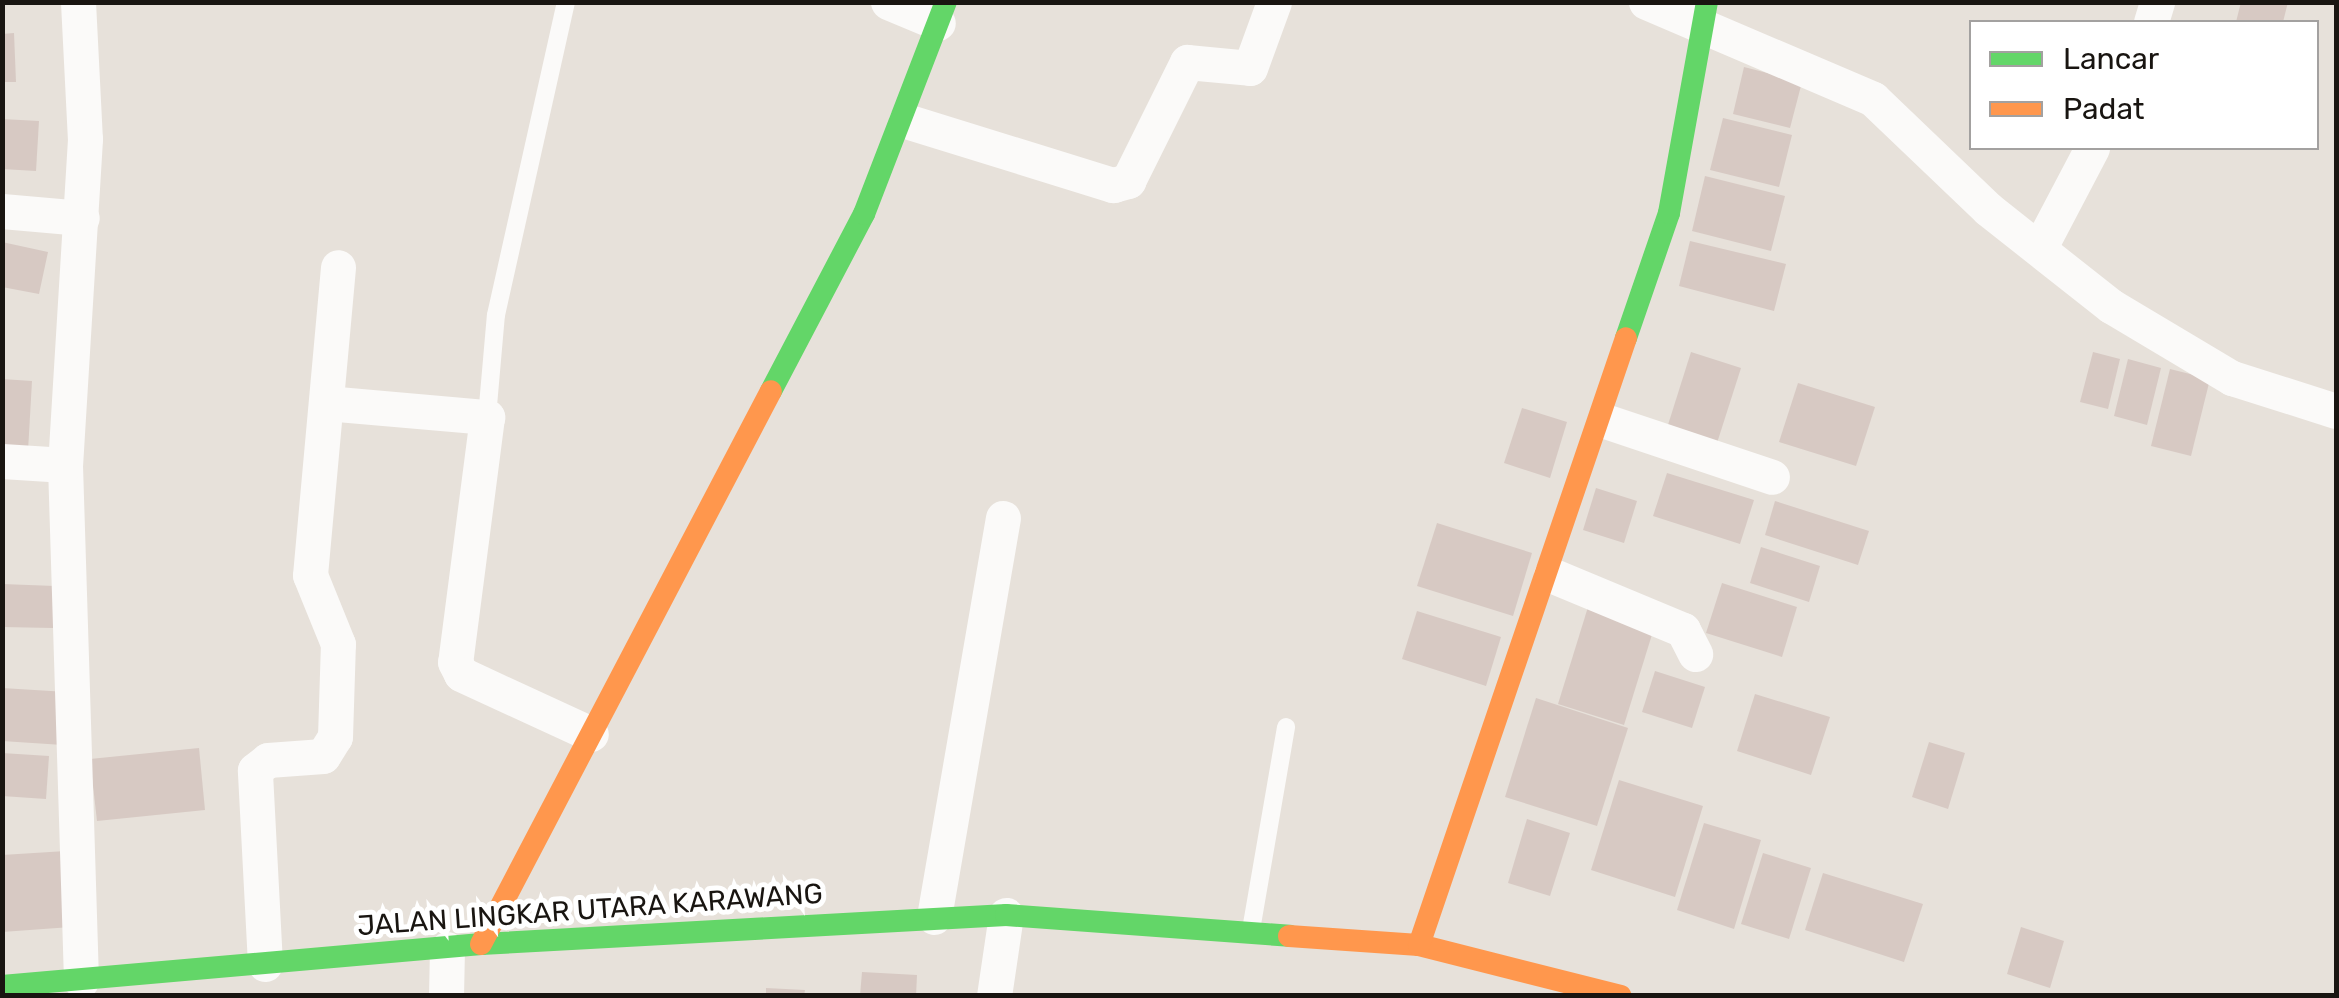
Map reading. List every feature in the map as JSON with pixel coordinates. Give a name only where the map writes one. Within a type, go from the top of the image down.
[{"type":"street","points":[[78,2],[82,218],[65,465],[81,981]]},
{"type":"street","points":[[446,996],[464,946],[591,734],[906,121],[942,13],[888,2]]},
{"type":"street","points":[[906,121],[1113,184],[1128,181],[1187,62],[1250,68],[1274,2]]},
{"type":"street","points":[[1646,2],[1705,16],[1874,98],[2111,306],[2232,378],[2336,411]]},
{"type":"street","points":[[1420,945],[1605,421],[1669,213],[1705,16]]},
{"type":"street","points":[[2040,247],[2091,150]]},
{"type":"street","points":[[2,211],[82,218]]},
{"type":"street","points":[[265,964],[255,770],[268,760],[323,756],[335,737],[338,644],[310,575],[338,267]]},
{"type":"street","points":[[326,404],[487,418],[456,662],[461,674],[591,734]]},
{"type":"street","points":[[1605,421],[1772,477]]},
{"type":"street","points":[[2,461],[65,465]]},
{"type":"street","points":[[934,917],[1003,518]]},
{"type":"street","points":[[1551,574],[1683,630],[1695,654]]},
{"type":"street","points":[[994,996],[1006,915]]},
{"type":"street","name":"JALAN LINGKAR UTARA KARAWANG","points":[[2,986],[81,981],[126,987],[265,964],[464,946],[1006,915],[1420,945],[1621,996]]},
{"type":"lane","points":[[487,418],[496,314],[566,2]]},
{"type":"lane","points":[[1251,931],[1286,727]]},
{"type":"building","points":[[2241,2],[2288,2],[2284,20],[2236,20]]},
{"type":"building","points":[[14,33],[16,82],[2,82],[2,34]]},
{"type":"building","points":[[1744,67],[1802,82],[1790,128],[1733,114]]},
{"type":"building","points":[[1723,118],[1792,135],[1779,187],[1710,170]]},
{"type":"building","points":[[2,119],[39,121],[36,171],[2,169]]},
{"type":"building","points":[[1705,176],[1785,196],[1771,251],[1692,231]]},
{"type":"building","points":[[1690,241],[1786,264],[1774,311],[1679,286]]},
{"type":"building","points":[[2,242],[48,252],[39,294],[2,287]]},
{"type":"building","points":[[1691,352],[1741,368],[1717,443],[1667,428]]},
{"type":"building","points":[[2093,352],[2120,359],[2108,409],[2080,402]]},
{"type":"building","points":[[2128,359],[2161,368],[2147,425],[2114,416]]},
{"type":"building","points":[[2170,369],[2210,379],[2191,456],[2151,446]]},
{"type":"building","points":[[2,379],[32,381],[28,451],[2,450]]},
{"type":"building","points":[[1798,383],[1875,407],[1856,466],[1779,442]]},
{"type":"building","points":[[1522,408],[1567,422],[1550,478],[1504,463]]},
{"type":"building","points":[[1667,473],[1754,500],[1740,544],[1653,516]]},
{"type":"building","points":[[1596,488],[1637,501],[1624,543],[1583,530]]},
{"type":"building","points":[[1775,501],[1869,531],[1858,565],[1765,535]]},
{"type":"building","points":[[1437,523],[1532,553],[1513,616],[1417,586]]},
{"type":"building","points":[[1761,547],[1820,566],[1809,602],[1750,583]]},
{"type":"building","points":[[1722,583],[1797,607],[1782,657],[1706,633]]},
{"type":"building","points":[[2,584],[55,586],[53,628],[2,627]]},
{"type":"building","points":[[1588,607],[1654,628],[1624,725],[1558,704]]},
{"type":"building","points":[[1417,611],[1501,637],[1486,686],[1402,659]]},
{"type":"building","points":[[1655,671],[1705,687],[1692,728],[1642,712]]},
{"type":"building","points":[[2,688],[67,692],[63,745],[2,741]]},
{"type":"building","points":[[1755,694],[1830,717],[1811,775],[1737,751]]},
{"type":"building","points":[[1536,698],[1628,728],[1597,826],[1505,797]]},
{"type":"building","points":[[1929,742],[1965,753],[1948,809],[1912,797]]},
{"type":"building","points":[[199,748],[205,810],[97,821],[90,759]]},
{"type":"building","points":[[2,753],[49,756],[46,799],[2,796]]},
{"type":"building","points":[[1619,780],[1703,806],[1675,897],[1591,870]]},
{"type":"building","points":[[1527,819],[1570,833],[1550,896],[1508,883]]},
{"type":"building","points":[[1704,823],[1761,840],[1734,929],[1677,910]]},
{"type":"building","points":[[66,851],[71,927],[2,932],[2,855]]},
{"type":"building","points":[[1763,853],[1811,868],[1789,939],[1741,924]]},
{"type":"building","points":[[1823,873],[1923,904],[1904,962],[1805,930]]},
{"type":"building","points":[[2021,927],[2064,941],[2050,988],[2007,974]]},
{"type":"building","points":[[862,972],[917,975],[916,996],[860,996]]},
{"type":"building","points":[[766,988],[805,990],[804,996],[766,996]]},
{"type":"traffic: fast","points":[[771,391],[864,214],[946,2]]},
{"type":"traffic: fast","points":[[1626,338],[1669,213],[1707,2]]},
{"type":"traffic: fast","points":[[2,986],[481,944],[1006,915],[1289,936]]},
{"type":"traffic: slow","points":[[1419,945],[1626,338]]},
{"type":"traffic: slow","points":[[481,944],[771,391]]},
{"type":"traffic: slow","points":[[1289,936],[1419,945],[1621,996]]}]
